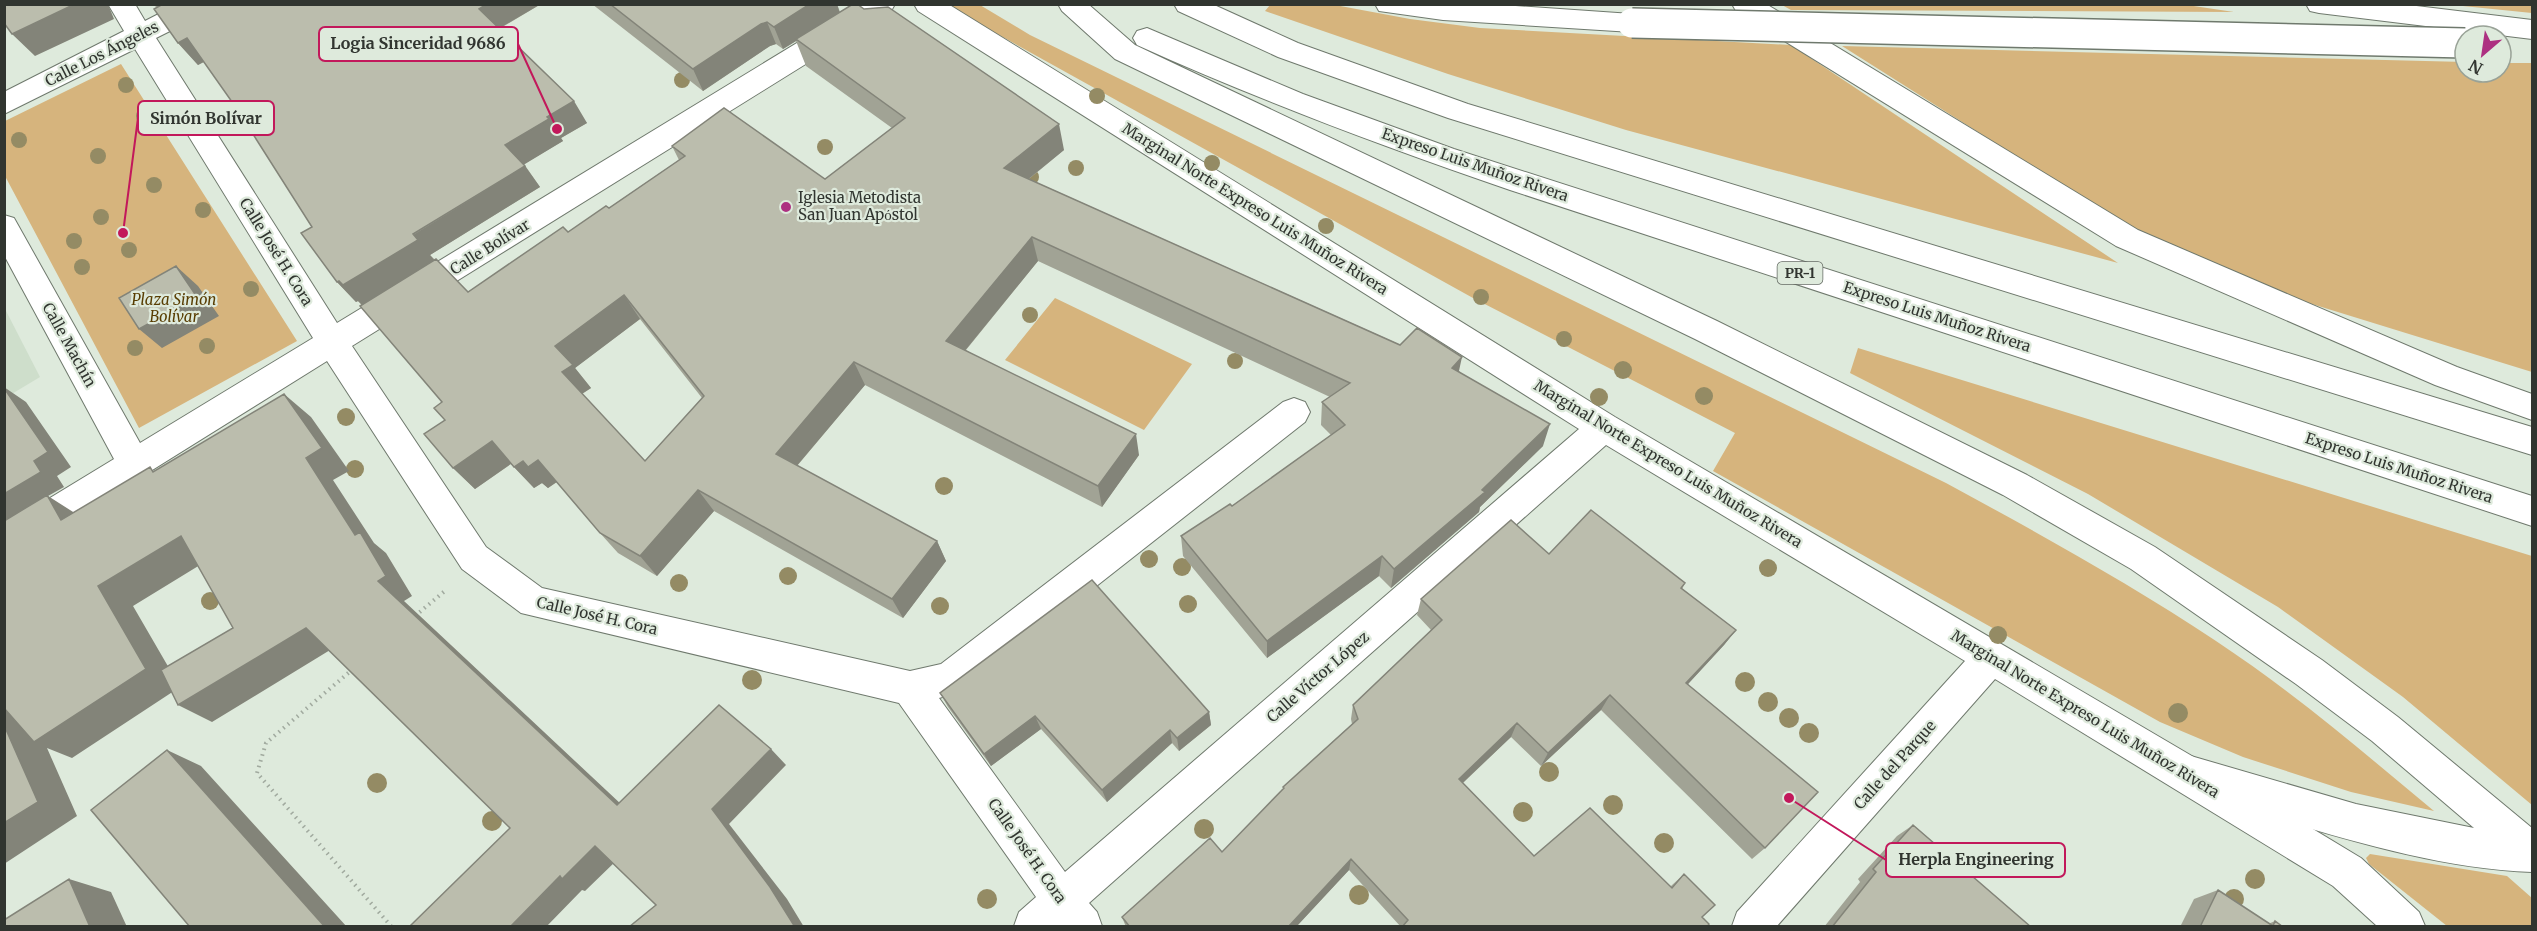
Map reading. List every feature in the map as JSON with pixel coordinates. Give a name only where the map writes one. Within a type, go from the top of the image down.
[{"type":"main road","name":"Calle José H. Cora","points":[[121,4],[333,344],[479,562],[533,602],[910,688],[1073,914]]},
{"type":"main road","name":"Calle Los Ángeles","points":[[4,104],[201,4]]},
{"type":"main road","name":"Calle Bolívar","points":[[4,544],[333,344],[882,4]]},
{"type":"main road","name":"Marginal Norte Expreso Luis Muñoz Rivera","points":[[927,4],[1604,427],[2184,772],[2347,872],[2406,927]]},
{"type":"main road","points":[[1071,4],[1125,51],[1706,330],[2015,485],[2143,558],[2309,672],[2385,729],[2532,852]]},
{"type":"main road","name":"Expreso Luis Muñoz Rivera","points":[[1078,4],[1186,56],[1344,119],[1530,185],[2532,511]]},
{"type":"main road","points":[[1187,4],[1288,50],[1458,111],[2532,441]]},
{"type":"main road","points":[[1388,4],[1443,11],[1632,23],[2453,43]]},
{"type":"main road","points":[[1745,4],[2127,238],[2446,376],[2532,406]]},
{"type":"main road","points":[[2319,4],[2532,30]]},
{"type":"main road","points":[[2513,43],[2532,44]]},
{"type":"main road","name":"Calle Machín","points":[[4,226],[134,465]]},
{"type":"main road","points":[[910,688],[950,679],[1294,412]]},
{"type":"main road","name":"Calle Víctor López","points":[[1033,927],[1073,914],[1604,427]]},
{"type":"main road","name":"Calle del Parque","points":[[1752,927],[1991,658]]},
{"type":"main road","points":[[2184,772],[2377,828],[2506,852],[2532,852]]},
{"type":"path","points":[[408,622],[479,562]]},
{"type":"path","points":[[355,667],[266,743],[257,774],[391,926]]},
{"type":"shaded area","points":[[4,307],[40,377],[5,398],[4,398]]},
{"type":"green space","points":[[945,5],[980,5],[1030,35],[1946,483],[2117,579],[2216,641],[2300,702],[2434,811],[2351,792],[2243,757],[2160,722],[1713,471],[1735,433],[1473,298]]},
{"type":"green space","points":[[1270,5],[1335,5],[1410,19],[1480,28],[1791,45],[2118,263],[1626,130],[1448,74],[1265,11]]},
{"type":"green space","points":[[1782,5],[2187,5],[2234,12],[1791,10]]},
{"type":"green space","points":[[2453,5],[2532,5],[2532,13]]},
{"type":"green space","points":[[1842,46],[2453,62],[2453,84],[2513,84],[2513,63],[2532,63],[2532,372],[2276,293],[2120,222]]},
{"type":"green space","name":"Plaza Simón Bolívar","points":[[121,64],[297,341],[139,428],[5,176],[5,121]]},
{"type":"green space","points":[[1055,298],[1192,364],[1144,430],[1005,360]]},
{"type":"green space","points":[[1858,348],[2532,556],[2532,805],[2403,697],[2278,607],[2088,494],[1850,373]]},
{"type":"green space","points":[[2370,854],[2507,876],[2532,898],[2532,926],[2447,926],[2369,864],[2366,858]]},
{"type":"building","points":[[4,4],[75,4],[12,34],[4,23]]},
{"type":"building","points":[[163,4],[487,4],[479,9],[574,101],[505,145],[525,166],[413,234],[418,240],[343,285],[337,282],[301,233],[312,227],[237,109],[187,38],[178,43],[154,9]]},
{"type":"building","points":[[610,4],[810,4],[774,27],[767,22],[761,24],[693,69]]},
{"type":"building","points":[[853,4],[864,9],[888,7],[1059,124],[1004,168],[1400,345],[1417,328],[1462,357],[1452,368],[1550,424],[1482,490],[1485,492],[1394,569],[1382,556],[1267,641],[1181,536],[1230,504],[1232,506],[1345,425],[1322,402],[1350,383],[1032,237],[946,341],[1136,434],[1098,486],[854,362],[776,454],[937,541],[892,599],[698,490],[640,556],[600,533],[538,460],[528,467],[523,461],[514,467],[492,441],[453,468],[424,434],[445,420],[434,408],[442,402],[360,306],[436,259],[468,292],[563,227],[568,232],[606,206],[609,208],[685,156],[672,146],[724,108],[825,179],[905,118],[796,39]],"holes":[[[624,295],[704,396],[645,461],[562,372],[573,365],[555,346]]]},
{"type":"building","points":[[176,266],[197,297],[139,329],[119,298]]},
{"type":"building","points":[[4,388],[48,452],[34,461],[41,472],[4,494]]},
{"type":"building","points":[[284,394],[322,448],[306,458],[355,535],[360,532],[386,576],[378,581],[617,805],[719,705],[771,749],[712,809],[770,887],[795,927],[629,927],[656,905],[595,846],[562,879],[560,876],[510,927],[409,927],[510,828],[306,628],[178,705],[161,670],[233,628],[181,536],[98,586],[146,669],[34,742],[4,708],[4,521],[47,495],[61,520],[150,467],[153,472]]},
{"type":"building","points":[[1591,510],[1685,583],[1681,588],[1736,630],[1686,683],[1818,792],[1765,848],[1610,695],[1548,753],[1517,723],[1459,779],[1534,856],[1590,808],[1672,888],[1684,874],[1715,905],[1702,917],[1709,924],[1707,927],[1402,927],[1408,920],[1351,859],[1288,927],[1130,927],[1122,917],[1210,838],[1222,852],[1283,787],[1358,719],[1353,705],[1442,620],[1421,599],[1511,520],[1549,554]]},
{"type":"building","points":[[1092,580],[1209,712],[1177,738],[1170,730],[1102,790],[1035,716],[984,754],[940,693]]},
{"type":"building","points":[[4,725],[38,802],[4,823]]},
{"type":"building","points":[[167,750],[325,927],[190,927],[91,810]]},
{"type":"building","points":[[1913,825],[2031,927],[1832,927],[1876,872],[1873,869]]},
{"type":"building","points":[[69,879],[90,927],[4,927],[4,920]]},
{"type":"building","points":[[2218,890],[2273,926],[2275,921],[2283,927],[2200,927]]},
{"type":"place","name":"Logia Sinceridad 9686","points":[[557,129]]},
{"type":"place","name":"Iglesia Metodista San Juan Apόstol","points":[[786,207]]},
{"type":"place","name":"Simón Bolívar","points":[[123,233]]},
{"type":"place","name":"Herpla Engineering","points":[[1789,798]]}]
